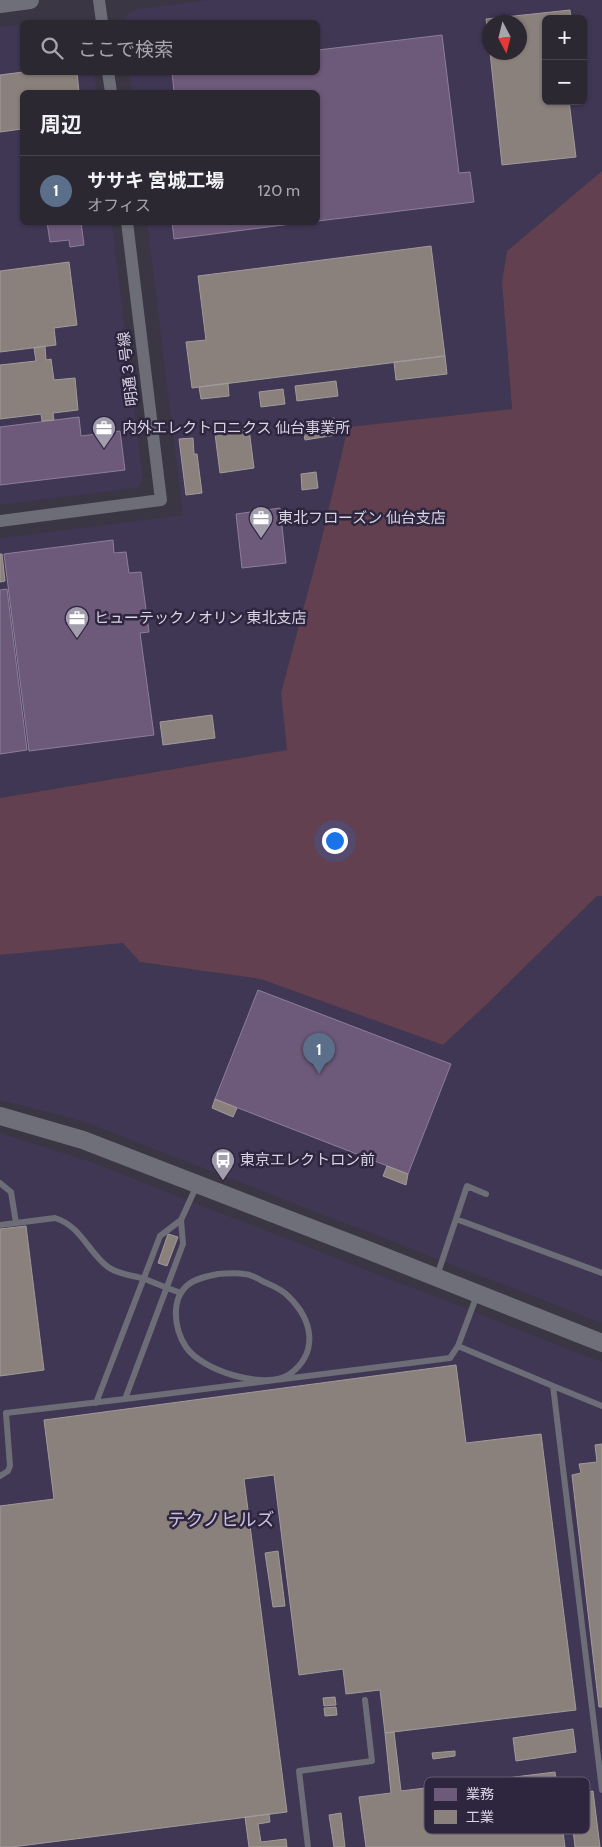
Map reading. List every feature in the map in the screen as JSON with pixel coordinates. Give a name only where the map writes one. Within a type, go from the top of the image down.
[{"type":"street","points":[[0,4],[30,0]]},
{"type":"street","points":[[99,0],[102,20]]},
{"type":"street","points":[[108,75],[111,90]]},
{"type":"street","name":"明通３号線","points":[[0,521],[161,500],[127,225]]},
{"type":"street","points":[[0,1116],[83,1140],[602,1343]]},
{"type":"lane","points":[[0,1184],[11,1192],[16,1223]]},
{"type":"lane","points":[[125,1399],[183,1244],[181,1220],[197,1184]]},
{"type":"lane","points":[[436,1277],[467,1186],[486,1194]]},
{"type":"lane","points":[[0,1224],[55,1218],[63,1220],[72,1226],[109,1268],[119,1273],[181,1292]]},
{"type":"lane","points":[[456,1219],[602,1273]]},
{"type":"lane","points":[[96,1403],[160,1236],[181,1220]]},
{"type":"lane","points":[[218,1274],[246,1274],[271,1285],[288,1296],[302,1314],[310,1332],[309,1349],[301,1364],[287,1376],[268,1380],[248,1380],[224,1373],[202,1361],[186,1348],[176,1321],[176,1307],[181,1292],[188,1284],[201,1278],[218,1274]]},
{"type":"lane","points":[[0,1476],[8,1471],[10,1466],[6,1413],[450,1358],[458,1346],[477,1294]]},
{"type":"lane","points":[[458,1346],[602,1406]]},
{"type":"lane","points":[[553,1386],[599,1736],[602,1790]]},
{"type":"lane","points":[[308,1847],[299,1771],[372,1762],[365,1700]]},
{"type":"shaded area","points":[[208,0],[602,0],[602,171],[507,251],[502,282],[512,409],[348,427],[319,550],[281,693],[287,750],[0,798],[0,538],[183,515],[147,225],[320,225],[320,90],[132,90],[129,75],[320,75],[320,20],[124,20],[129,13],[138,9]]},
{"type":"shaded area","points":[[20,24],[20,75],[94,75],[97,90],[20,90],[20,225],[112,225],[143,480],[137,488],[0,505],[0,27]]},
{"type":"shaded area","points":[[602,171],[602,896],[597,896],[443,1045],[261,979],[140,962],[123,943],[0,955],[0,798],[287,750],[281,693],[319,550],[348,427],[512,409],[502,282],[507,251]]},
{"type":"shaded area","points":[[597,896],[602,896],[602,1323],[82,1121],[0,1100],[0,955],[123,943],[140,962],[261,979],[443,1044],[490,1001]]},
{"type":"shaded area","points":[[0,1133],[88,1161],[602,1362],[602,1847],[0,1847]]},
{"type":"building: 業務","points":[[442,35],[459,173],[470,172],[474,202],[320,221],[320,90],[174,90],[172,75],[320,75],[320,50]]},
{"type":"building: 業務","points":[[47,225],[81,225],[84,245],[70,247],[69,240],[50,242]]},
{"type":"building: 業務","points":[[172,225],[284,225],[174,239]]},
{"type":"building: 業務","points":[[79,417],[81,436],[120,431],[125,470],[0,485],[0,427]]},
{"type":"building: 業務","points":[[280,508],[286,563],[242,568],[236,514]]},
{"type":"building: 業務","points":[[113,540],[114,553],[126,552],[129,573],[141,572],[149,632],[140,633],[154,735],[29,751],[4,554]]},
{"type":"building: 業務","points":[[7,589],[27,750],[0,754],[0,590]]},
{"type":"building: 業務","points":[[258,990],[451,1064],[408,1174],[215,1099]]},
{"type":"building: 工業","points":[[570,10],[571,15],[542,15],[542,105],[570,105],[576,157],[502,165],[491,60],[527,60],[527,15],[523,15]]},
{"type":"building: 工業","points":[[20,72],[20,75],[77,75],[79,90],[20,90],[20,129],[0,132],[0,75]]},
{"type":"building: 工業","points":[[431,246],[445,356],[192,388],[186,342],[206,340],[198,276]]},
{"type":"building: 工業","points":[[69,262],[77,325],[54,328],[56,345],[0,352],[0,271]]},
{"type":"building: 工業","points":[[45,346],[46,360],[51,359],[54,380],[75,378],[78,410],[53,413],[54,420],[42,421],[41,414],[0,419],[0,365],[36,361],[34,348]]},
{"type":"building: 工業","points":[[445,356],[447,374],[396,380],[394,362]]},
{"type":"building: 工業","points":[[336,381],[338,396],[297,401],[295,386]]},
{"type":"building: 工業","points":[[228,383],[229,396],[201,399],[199,387]]},
{"type":"building: 工業","points":[[283,389],[285,404],[261,407],[259,392]]},
{"type":"building: 工業","points":[[334,418],[336,435],[305,440],[302,422]]},
{"type":"building: 工業","points":[[249,429],[254,468],[220,473],[215,434]]},
{"type":"building: 工業","points":[[193,438],[194,454],[197,454],[202,493],[186,495],[179,439]]},
{"type":"building: 工業","points":[[316,472],[318,488],[302,490],[301,474]]},
{"type":"building: 工業","points":[[0,554],[2,554],[5,581],[0,582]]},
{"type":"building: 工業","points":[[212,715],[215,738],[163,745],[160,722]]},
{"type":"building: 工業","points":[[215,1099],[237,1108],[233,1117],[212,1108]]},
{"type":"building: 工業","points":[[387,1166],[408,1174],[406,1185],[383,1176]]},
{"type":"building: 工業","points":[[26,1226],[44,1370],[0,1376],[0,1229]]},
{"type":"building: 工業","points":[[168,1234],[178,1237],[167,1266],[158,1263]]},
{"type":"building: 工業","points":[[456,1365],[466,1443],[541,1434],[576,1710],[385,1733],[380,1690],[346,1694],[343,1669],[299,1675],[274,1475],[244,1479],[287,1812],[0,1847],[0,1506],[54,1499],[44,1420]]},
{"type":"building: 工業","points":[[602,1444],[602,1707],[599,1707],[572,1475],[581,1473],[579,1464],[597,1462],[595,1445]]},
{"type":"building: 工業","points":[[278,1551],[285,1606],[273,1607],[265,1553]]},
{"type":"building: 工業","points":[[335,1697],[336,1705],[324,1706],[323,1698]]},
{"type":"building: 工業","points":[[336,1707],[337,1715],[325,1716],[324,1708]]},
{"type":"building: 工業","points":[[573,1729],[576,1752],[516,1761],[513,1738]]},
{"type":"building: 工業","points":[[394,1732],[401,1791],[424,1788],[424,1834],[563,1834],[565,1847],[366,1847],[359,1797],[391,1793],[385,1733]]},
{"type":"building: 工業","points":[[455,1751],[455,1756],[433,1759],[432,1753]]},
{"type":"building: 工業","points":[[555,1772],[556,1777],[514,1777]]},
{"type":"building: 工業","points":[[590,1791],[593,1791],[600,1847],[575,1847],[574,1834],[590,1834]]},
{"type":"building: 工業","points":[[341,1813],[345,1847],[334,1847],[329,1815]]},
{"type":"building: 工業","points":[[269,1814],[270,1822],[258,1824],[261,1842],[286,1839],[287,1847],[249,1847],[245,1817]]},
{"type":"place","name":"内外エレクトロニクス 仙台事業所","points":[[104,449]]},
{"type":"place","name":"東北フローズン 仙台支店","points":[[261,539]]},
{"type":"place","name":"ヒューテックノオリン 東北支店","points":[[77,639]]},
{"type":"place","name":"ササキ 宮城工場","points":[[319,1074]]},
{"type":"place","name":"東京エレクトロン前","points":[[223,1181]]},
{"type":"district","name":"テクノヒルズ","points":[[221,1520]]}]
